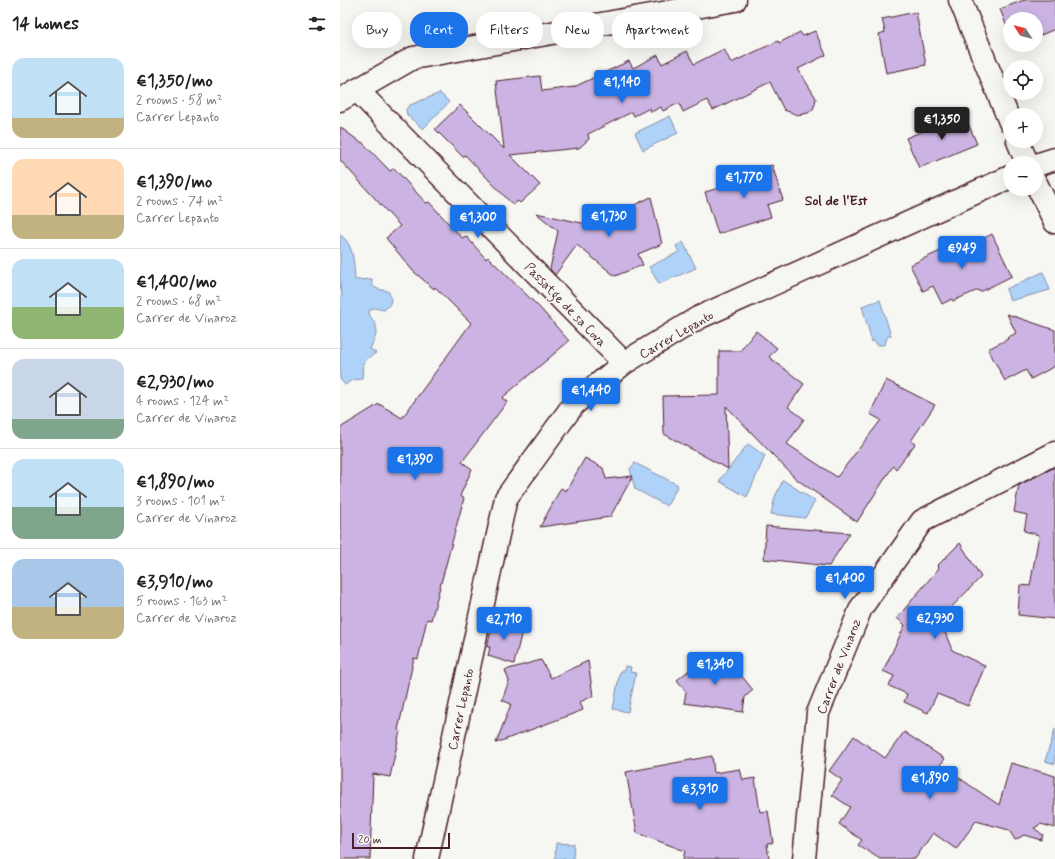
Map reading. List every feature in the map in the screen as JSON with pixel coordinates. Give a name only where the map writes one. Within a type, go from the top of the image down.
[{"type":"street","points":[[348,95],[413,58],[735,0]]},
{"type":"street","points":[[960,0],[1004,108]]},
{"type":"street","name":"Passatge de sa Cova","points":[[348,95],[624,363]]},
{"type":"street","points":[[1043,163],[1055,158]]},
{"type":"street","name":"Carrer Lepanto","points":[[426,859],[506,498],[574,404],[624,363],[698,318],[1003,180]]},
{"type":"street","points":[[1042,196],[1055,222]]},
{"type":"street","name":"Carrer de Vinaroz","points":[[804,859],[818,713],[860,608],[922,521],[1055,453]]},
{"type":"water","points":[[440,93],[449,102],[423,129],[407,115],[406,109],[410,105]]},
{"type":"water","points":[[670,116],[678,133],[643,150],[635,133]]},
{"type":"water","points":[[340,235],[345,239],[351,249],[354,261],[355,280],[372,279],[374,287],[388,291],[391,300],[390,304],[384,310],[374,308],[369,311],[376,329],[375,338],[370,349],[376,353],[368,358],[363,364],[362,379],[352,380],[345,385],[340,379],[340,301],[342,295],[340,286]]},
{"type":"water","points":[[683,242],[696,268],[659,284],[649,267],[679,252],[676,246]]},
{"type":"water","points":[[1043,272],[1050,290],[1010,301],[1006,289]]},
{"type":"water","points":[[880,300],[891,336],[887,337],[885,344],[877,345],[875,341],[872,342],[862,306]]},
{"type":"water","points":[[748,444],[765,456],[747,497],[719,481]]},
{"type":"water","points":[[635,463],[678,485],[667,506],[635,489],[630,469]]},
{"type":"water","points":[[783,480],[815,501],[805,518],[771,514],[775,497]]},
{"type":"water","points":[[625,666],[631,667],[630,672],[636,673],[628,712],[613,709],[620,671],[624,671]]},
{"type":"water","points":[[1055,729],[1055,764],[1045,761]]},
{"type":"water","points":[[556,843],[574,844],[573,859],[555,859]]},
{"type":"building","points":[[1024,0],[1055,0],[1055,29],[1043,34],[1043,12],[1003,12],[1003,17],[1000,9]]},
{"type":"building","points":[[916,12],[926,65],[886,73],[879,34],[885,32],[882,19]]},
{"type":"building","points":[[815,31],[826,55],[798,69],[816,98],[813,109],[808,113],[798,115],[784,110],[770,82],[713,110],[707,100],[683,112],[679,103],[663,111],[661,107],[651,112],[650,108],[634,116],[632,112],[588,134],[589,139],[579,148],[510,155],[540,185],[520,203],[518,201],[513,205],[465,155],[463,157],[435,129],[460,105],[504,149],[496,81],[540,76],[542,91],[574,87],[629,61],[633,68],[658,55],[662,64],[687,51],[694,64],[724,49],[731,63],[778,41],[779,43],[800,32],[803,36]]},
{"type":"building","points":[[964,114],[977,144],[919,168],[906,138]]},
{"type":"building","points":[[340,127],[362,142],[390,171],[394,168],[426,203],[429,202],[462,238],[466,236],[486,259],[488,257],[540,308],[569,341],[502,398],[507,402],[462,462],[472,469],[460,496],[464,498],[431,620],[427,619],[418,659],[414,658],[398,730],[400,731],[390,777],[373,774],[370,859],[340,859],[340,428],[379,404],[402,418],[471,323],[435,287],[434,289],[413,271],[386,238],[400,226],[340,160]]},
{"type":"building","points":[[772,165],[783,200],[767,205],[771,217],[718,234],[705,192],[726,186],[724,179]]},
{"type":"building","points":[[651,197],[662,244],[638,254],[643,265],[615,276],[577,245],[555,275],[550,269],[558,231],[536,213],[600,227],[607,218]]},
{"type":"building","points":[[992,234],[1012,276],[980,292],[978,290],[942,304],[933,286],[923,291],[910,265],[962,241],[965,248]]},
{"type":"building","points":[[1007,314],[1055,330],[1055,366],[1031,379],[1026,370],[1005,381],[988,349],[1008,339],[1007,338],[1016,333]]},
{"type":"building","points":[[756,331],[777,348],[769,357],[804,384],[788,407],[804,419],[787,444],[837,477],[881,420],[870,414],[886,380],[935,405],[911,441],[915,444],[896,469],[893,466],[857,522],[795,478],[726,406],[728,469],[664,434],[663,396],[719,395],[719,351],[740,351]]},
{"type":"building","points":[[585,458],[603,468],[606,479],[633,476],[610,517],[540,527],[561,488],[566,491]]},
{"type":"building","points":[[1055,467],[1055,619],[1018,615],[1020,585],[1030,586],[1039,535],[1024,531],[1027,515],[1014,512],[1019,485]]},
{"type":"building","points":[[766,526],[850,533],[829,566],[764,559]]},
{"type":"building","points":[[960,543],[981,577],[940,619],[952,650],[985,666],[968,706],[937,694],[928,713],[904,702],[907,694],[889,686],[894,676],[883,671],[905,625],[897,618],[939,568],[937,566]]},
{"type":"building","points":[[494,619],[523,627],[514,664],[488,656],[490,647],[487,647]]},
{"type":"building","points":[[541,660],[551,678],[588,661],[593,696],[580,702],[583,710],[496,743],[511,704],[502,700],[509,681],[505,670]]},
{"type":"building","points":[[702,660],[732,664],[753,690],[745,697],[743,712],[684,703],[686,692],[677,680]]},
{"type":"building","points":[[904,732],[945,759],[940,765],[942,766],[933,787],[949,771],[999,805],[1011,763],[1055,776],[1055,828],[1041,824],[1034,828],[1043,835],[1041,840],[1024,835],[1015,840],[1009,830],[976,821],[956,849],[933,833],[915,859],[880,859],[858,845],[862,840],[839,824],[850,807],[832,795],[842,780],[829,771],[854,736],[885,758]]},
{"type":"building","points":[[712,756],[714,773],[740,769],[743,780],[755,778],[760,812],[768,811],[773,843],[767,844],[769,859],[683,859],[685,851],[637,833],[626,772]]},
{"type":"district","name":"Sol de l'Est","points":[[836,200]]}]
